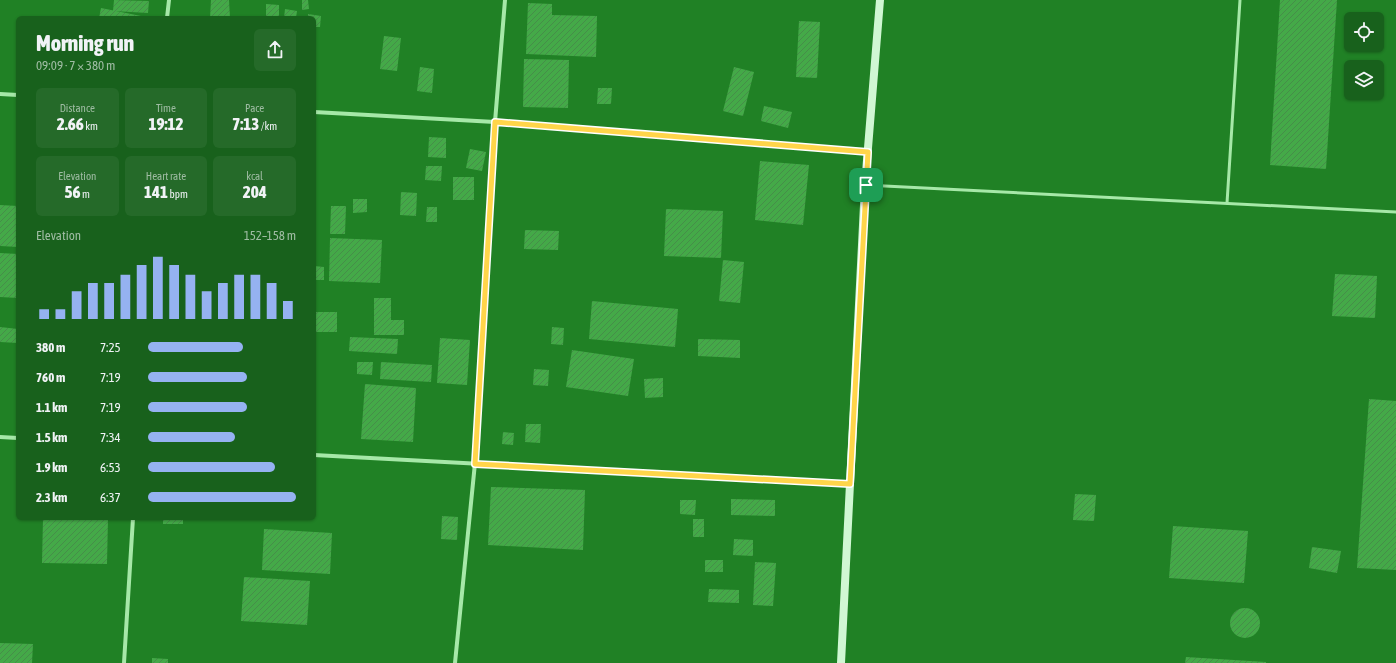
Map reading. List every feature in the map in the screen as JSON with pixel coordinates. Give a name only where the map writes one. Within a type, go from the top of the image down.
[{"type":"street","points":[[167,16],[168,0]]},
{"type":"street","points":[[455,663],[475,464],[495,122],[505,0]]},
{"type":"street","points":[[841,663],[866,185],[880,0]]},
{"type":"street","points":[[0,94],[16,95]]},
{"type":"street","points":[[316,112],[495,122],[868,152]]},
{"type":"street","points":[[0,437],[16,438]]},
{"type":"street","points":[[316,455],[850,484]]},
{"type":"street","points":[[124,663],[133,520]]},
{"type":"lane","points":[[1227,203],[1240,0]]},
{"type":"lane","points":[[866,185],[1396,212]]},
{"type":"building","points":[[114,0],[149,1],[148,13],[113,11]]},
{"type":"building","points":[[211,0],[229,0],[230,16],[210,16]]},
{"type":"building","points":[[302,0],[308,0],[309,9],[302,10]]},
{"type":"building","points":[[1280,0],[1337,0],[1326,169],[1270,165]]},
{"type":"building","points":[[528,3],[552,4],[552,15],[597,16],[596,57],[526,54]]},
{"type":"building","points":[[266,4],[279,5],[279,16],[266,16]]},
{"type":"building","points":[[101,8],[141,16],[99,16]]},
{"type":"building","points":[[285,9],[297,11],[296,16],[284,16]]},
{"type":"building","points":[[308,14],[321,16],[320,27],[316,27],[316,16],[308,16]]},
{"type":"building","points":[[799,21],[820,22],[817,78],[796,77]]},
{"type":"building","points":[[384,36],[401,38],[397,71],[380,69]]},
{"type":"building","points":[[524,59],[569,60],[568,108],[523,107]]},
{"type":"building","points":[[420,67],[434,69],[432,93],[417,91]]},
{"type":"building","points":[[734,67],[754,72],[743,116],[723,111]]},
{"type":"building","points":[[598,88],[612,88],[611,104],[597,104]]},
{"type":"building","points":[[764,106],[792,112],[788,128],[761,121]]},
{"type":"building","points":[[429,137],[446,138],[446,158],[428,157]]},
{"type":"building","points":[[470,149],[486,152],[482,171],[466,168]]},
{"type":"building","points":[[760,161],[809,165],[803,225],[755,220]]},
{"type":"building","points":[[426,166],[442,166],[441,181],[425,180]]},
{"type":"building","points":[[453,177],[474,177],[474,200],[453,200]]},
{"type":"building","points":[[401,192],[417,193],[416,216],[400,215]]},
{"type":"building","points":[[353,199],[367,199],[367,212],[353,213]]},
{"type":"building","points":[[0,205],[16,206],[16,247],[0,246]]},
{"type":"building","points":[[331,206],[346,206],[345,234],[330,234]]},
{"type":"building","points":[[427,207],[437,207],[437,222],[426,222]]},
{"type":"building","points":[[666,209],[723,211],[721,258],[664,256]]},
{"type":"building","points":[[525,230],[559,231],[558,250],[524,249]]},
{"type":"building","points":[[330,238],[382,240],[380,283],[329,281]]},
{"type":"building","points":[[0,253],[16,254],[16,298],[0,297]]},
{"type":"building","points":[[723,260],[744,262],[740,303],[719,301]]},
{"type":"building","points":[[316,266],[324,267],[324,280],[316,280]]},
{"type":"building","points":[[1335,274],[1377,276],[1375,318],[1332,316]]},
{"type":"building","points":[[374,298],[391,298],[391,320],[404,320],[404,335],[374,335]]},
{"type":"building","points":[[592,301],[678,309],[675,347],[589,339]]},
{"type":"building","points":[[316,312],[337,312],[337,332],[316,332]]},
{"type":"building","points":[[0,327],[16,329],[16,343],[0,342]]},
{"type":"building","points":[[552,327],[564,328],[563,345],[551,344]]},
{"type":"building","points":[[350,337],[398,339],[397,354],[349,351]]},
{"type":"building","points":[[440,338],[470,340],[467,385],[437,383]]},
{"type":"building","points":[[698,339],[740,340],[740,358],[698,356]]},
{"type":"building","points":[[572,350],[634,359],[628,396],[566,387]]},
{"type":"building","points":[[357,362],[373,362],[372,375],[357,374]]},
{"type":"building","points":[[381,362],[432,365],[431,382],[380,379]]},
{"type":"building","points":[[534,369],[549,370],[548,386],[533,385]]},
{"type":"building","points":[[663,378],[663,397],[645,398],[644,379]]},
{"type":"building","points":[[365,384],[416,388],[413,442],[361,439]]},
{"type":"building","points":[[1369,399],[1396,401],[1396,570],[1357,568]]},
{"type":"building","points":[[526,424],[541,424],[540,443],[525,442]]},
{"type":"building","points":[[503,432],[514,433],[513,445],[502,444]]},
{"type":"building","points":[[491,487],[585,490],[583,550],[488,545]]},
{"type":"building","points":[[1075,494],[1096,495],[1094,521],[1073,520]]},
{"type":"building","points":[[731,499],[775,500],[775,516],[731,515]]},
{"type":"building","points":[[680,500],[696,500],[695,515],[680,514]]},
{"type":"building","points":[[442,516],[458,517],[457,540],[441,539]]},
{"type":"building","points":[[693,519],[704,519],[704,537],[693,537]]},
{"type":"building","points":[[43,520],[108,520],[107,564],[42,563]]},
{"type":"building","points":[[163,520],[183,520],[183,524],[163,524]]},
{"type":"building","points":[[1173,526],[1248,531],[1244,583],[1169,578]]},
{"type":"building","points":[[264,529],[332,533],[330,574],[262,570]]},
{"type":"building","points":[[734,539],[753,540],[753,556],[733,555]]},
{"type":"building","points":[[1312,547],[1341,551],[1337,573],[1309,568]]},
{"type":"building","points":[[705,560],[723,560],[723,572],[705,572]]},
{"type":"building","points":[[755,562],[776,563],[773,606],[753,605]]},
{"type":"building","points":[[244,577],[310,581],[307,625],[241,621]]},
{"type":"building","points":[[709,589],[739,590],[739,603],[708,602]]},
{"type":"building","points":[[1245,608],[1256,612],[1260,623],[1256,634],[1245,638],[1234,634],[1230,623],[1234,612]]},
{"type":"building","points":[[0,643],[33,644],[32,663],[0,663]]},
{"type":"building","points":[[1186,657],[1266,662],[1266,663],[1185,663]]},
{"type":"building","points":[[152,658],[168,659],[168,663],[152,663]]},
{"type":"route","points":[[495,122],[868,152],[866,185],[850,484],[475,464],[495,122]]}]
